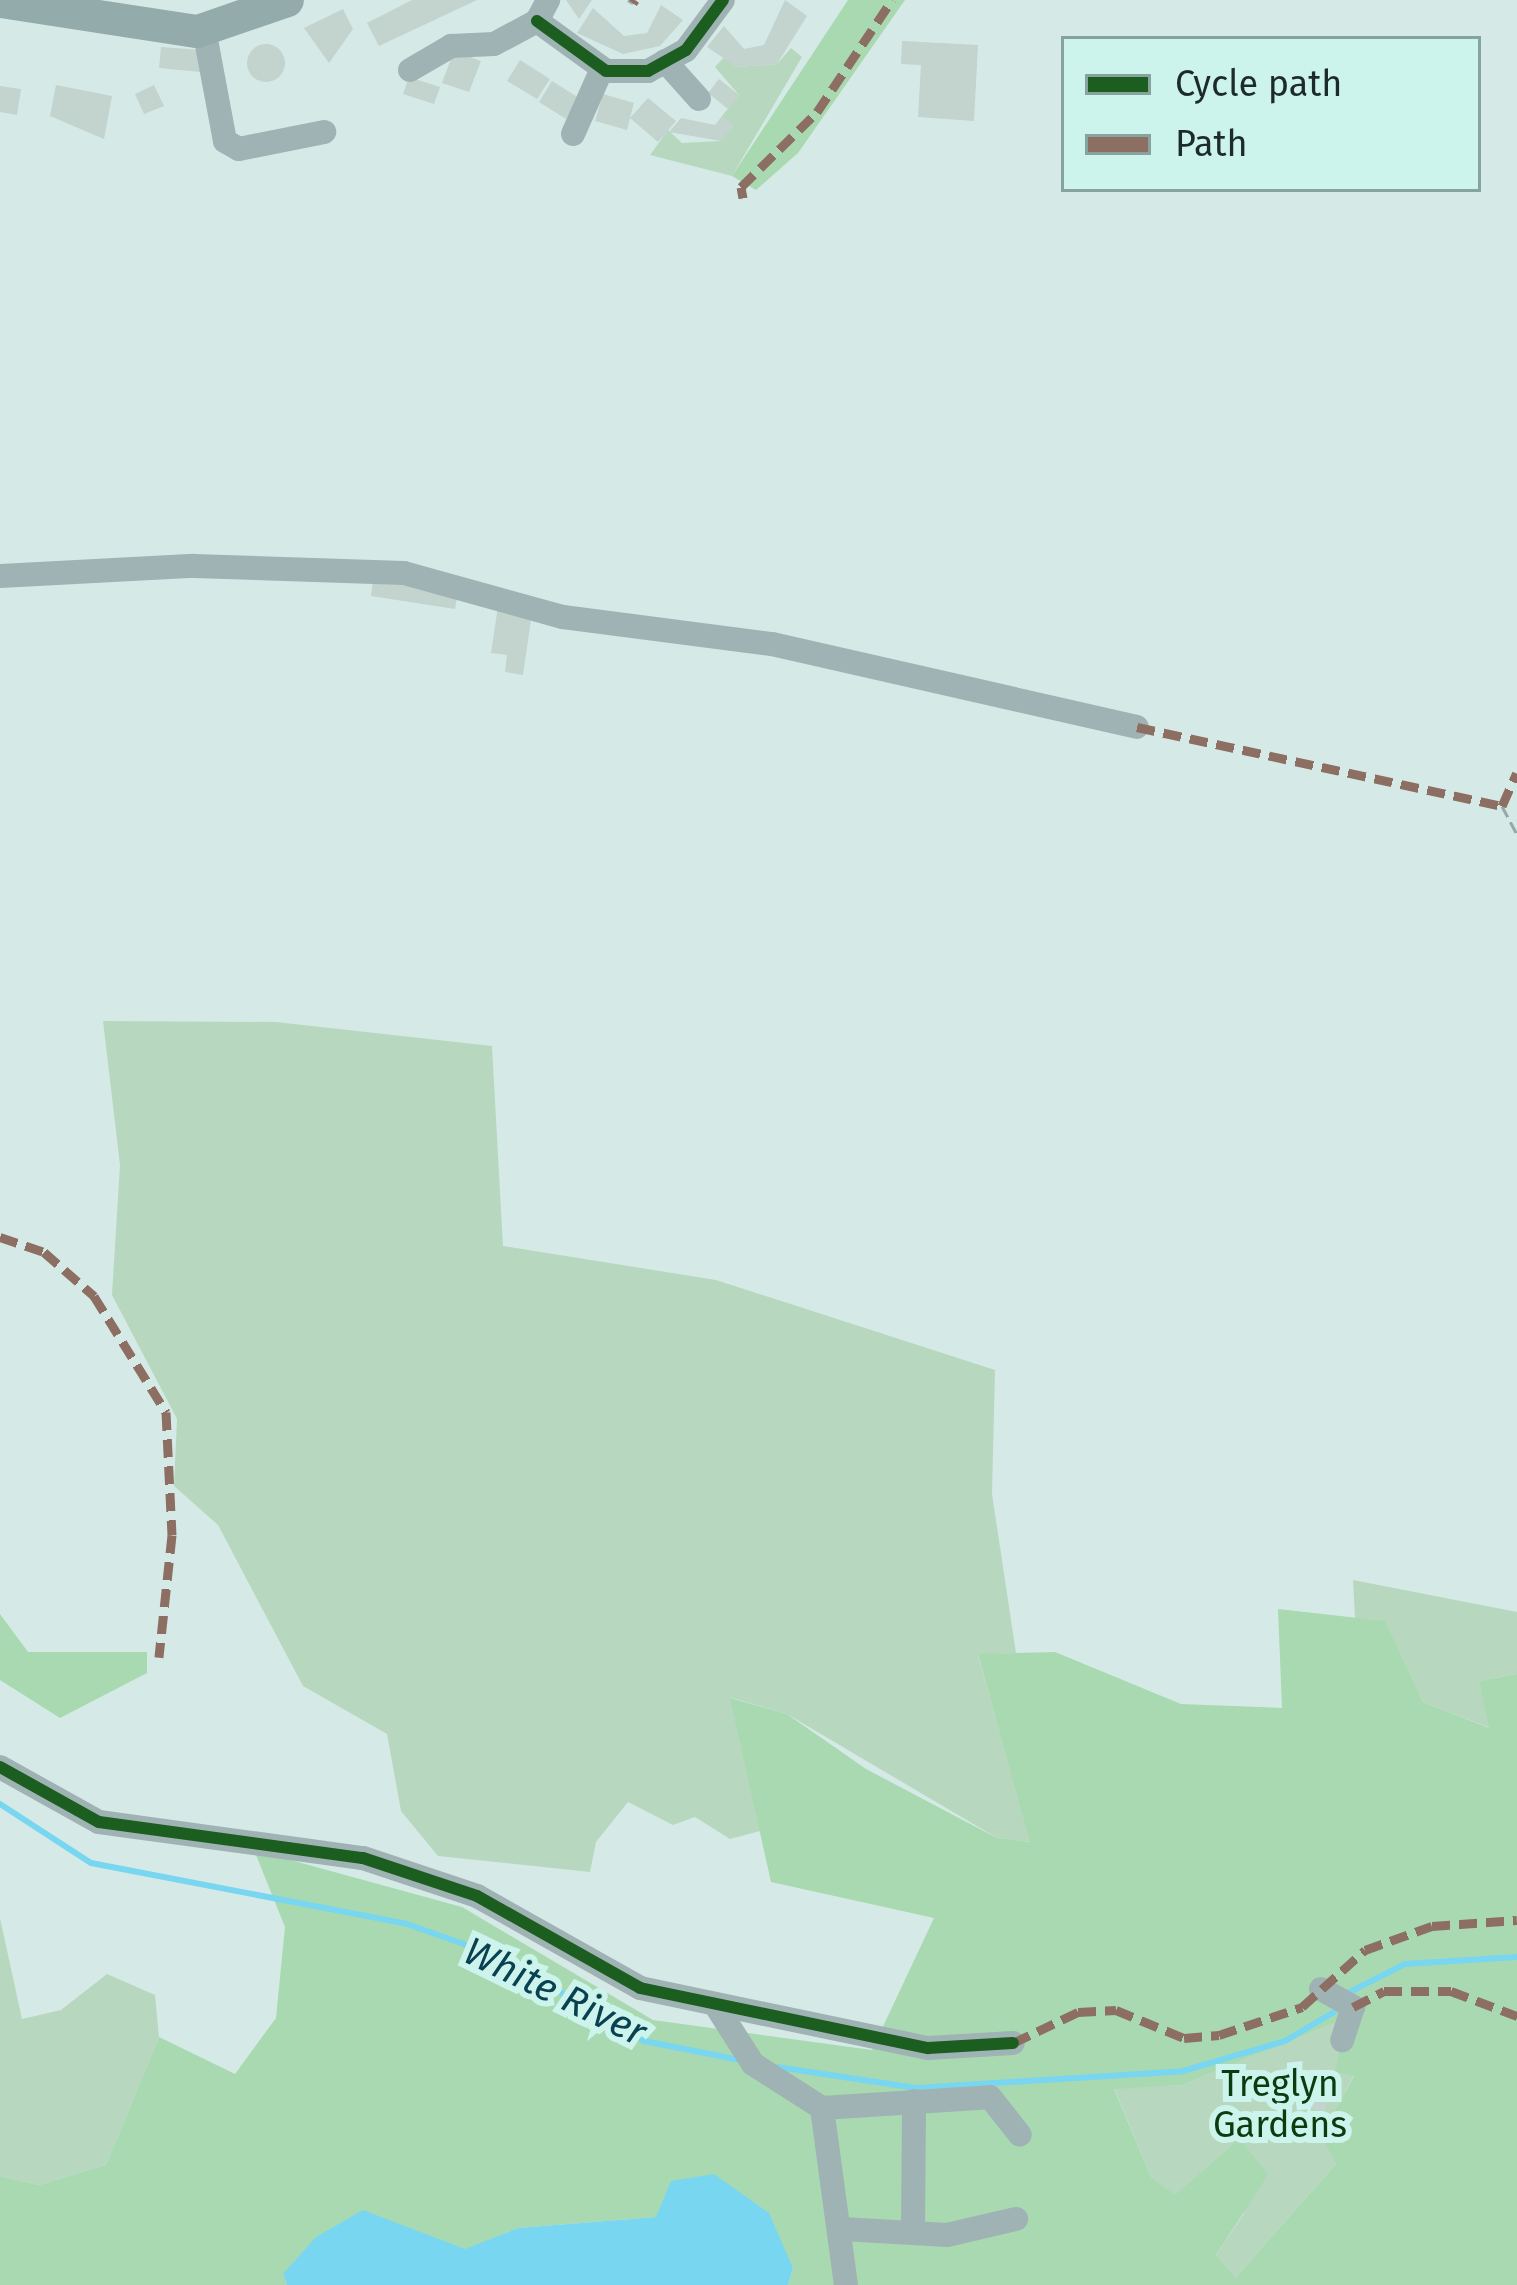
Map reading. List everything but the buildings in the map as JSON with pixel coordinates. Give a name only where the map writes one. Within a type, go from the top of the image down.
[{"type":"main road","points":[[0,1],[204,29],[287,0]]},
{"type":"street","points":[[602,69],[665,62],[723,0]]},
{"type":"street","points":[[410,70],[543,11],[602,69]]},
{"type":"street","points":[[204,29],[225,142],[239,149],[324,132]]},
{"type":"street","points":[[665,62],[699,98]]},
{"type":"street","points":[[573,134],[602,69]]},
{"type":"street","points":[[0,576],[194,566],[404,573],[563,617],[772,644],[1137,727]]},
{"type":"street","points":[[0,1767],[99,1822],[363,1858],[477,1896],[640,1988],[718,2009],[928,2048],[1013,2043]]},
{"type":"street","points":[[1335,1997],[1342,2040]]},
{"type":"street","points":[[718,2009],[749,2060],[822,2108],[990,2097],[1020,2135]]},
{"type":"street","points":[[913,2227],[914,2101]]},
{"type":"street","points":[[822,2108],[846,2285]]},
{"type":"street","points":[[842,2229],[913,2227],[947,2235],[1016,2219]]},
{"type":"path","points":[[1502,806],[1517,834]]},
{"type":"green space","points":[[848,0],[905,0],[798,153],[756,190],[732,176]]},
{"type":"green space","points":[[791,48],[802,57],[732,176],[650,155],[668,130],[682,143],[720,141],[733,126],[722,116],[739,95],[715,67],[724,57],[737,67],[777,64]]},
{"type":"green space","points":[[103,1021],[276,1022],[492,1046],[503,1246],[716,1280],[995,1370],[992,1494],[1016,1653],[978,1655],[1031,1842],[997,1838],[787,1714],[732,1698],[760,1831],[730,1839],[695,1817],[673,1825],[628,1802],[596,1842],[590,1872],[438,1856],[401,1811],[387,1734],[303,1686],[218,1525],[174,1486],[177,1419],[112,1295],[120,1165]]},
{"type":"green space","points":[[1353,1580],[1517,1612],[1517,1674],[1479,1681],[1490,1728],[1423,1702],[1385,1622],[1355,1618]]},
{"type":"green space","points":[[1278,1609],[1385,1621],[1423,1702],[1489,1728],[1479,1681],[1517,1674],[1517,2285],[788,2285],[793,2268],[656,2217],[518,2228],[465,2250],[418,2234],[283,2274],[287,2285],[0,2285],[0,2176],[39,2185],[106,2165],[159,2037],[235,2074],[276,2018],[285,1927],[254,1850],[462,1907],[653,2020],[872,2050],[934,1918],[771,1882],[730,1698],[787,1714],[866,1769],[997,1838],[1030,1842],[978,1654],[1055,1652],[1181,1704],[1282,1708]],"holes":[[[1333,2023],[1342,2040],[1335,2072],[1354,2076],[1321,2136],[1336,2164],[1235,2278],[1216,2255],[1268,2175],[1240,2139],[1175,2195],[1151,2177],[1114,2089],[1182,2085]]]},
{"type":"green space","points":[[0,1614],[28,1652],[147,1652],[147,1673],[60,1718],[0,1680]]},
{"type":"green space","points":[[0,1918],[22,2019],[61,2010],[107,1974],[155,1995],[159,2037],[106,2165],[39,2185],[0,2176]]},
{"type":"green space","name":"Treglyn Gardens","points":[[1334,2022],[1354,2075],[1322,2136],[1336,2164],[1234,2279],[1216,2255],[1244,2213],[1192,2185],[1175,2196],[1151,2177],[1114,2088],[1182,2085]]},
{"type":"water","points":[[714,2174],[769,2213],[793,2268],[788,2285],[287,2285],[283,2274],[316,2237],[363,2210],[465,2249],[518,2228],[656,2217],[671,2181]]},
{"type":"waterway","name":"White River","points":[[0,1804],[91,1863],[407,1924],[500,1957],[644,2041],[740,2060]]},
{"type":"waterway","name":"White River","points":[[1348,1993],[1405,1964],[1517,1957]]},
{"type":"waterway","name":"White River","points":[[777,2067],[916,2088],[1183,2071],[1285,2041],[1334,2012]]},
{"type":"marked path","points":[[743,198],[741,187],[817,112],[892,0]]},
{"type":"marked path","points":[[1137,727],[1502,806],[1517,773]]},
{"type":"marked path","points":[[0,1237],[44,1252],[94,1296],[166,1412],[172,1535],[159,1657]]},
{"type":"marked path","points":[[1013,2043],[1078,2012],[1116,2010],[1184,2038],[1219,2035],[1302,2007],[1365,1950],[1432,1926],[1517,1920]]},
{"type":"marked path","points":[[1353,2007],[1384,1991],[1451,1991],[1517,2016]]},
{"type":"cycle path","points":[[537,21],[606,71],[648,71],[686,50],[723,0]]},
{"type":"cycle path","points":[[0,1767],[99,1822],[363,1858],[477,1896],[640,1988],[928,2048],[1013,2043]]}]
